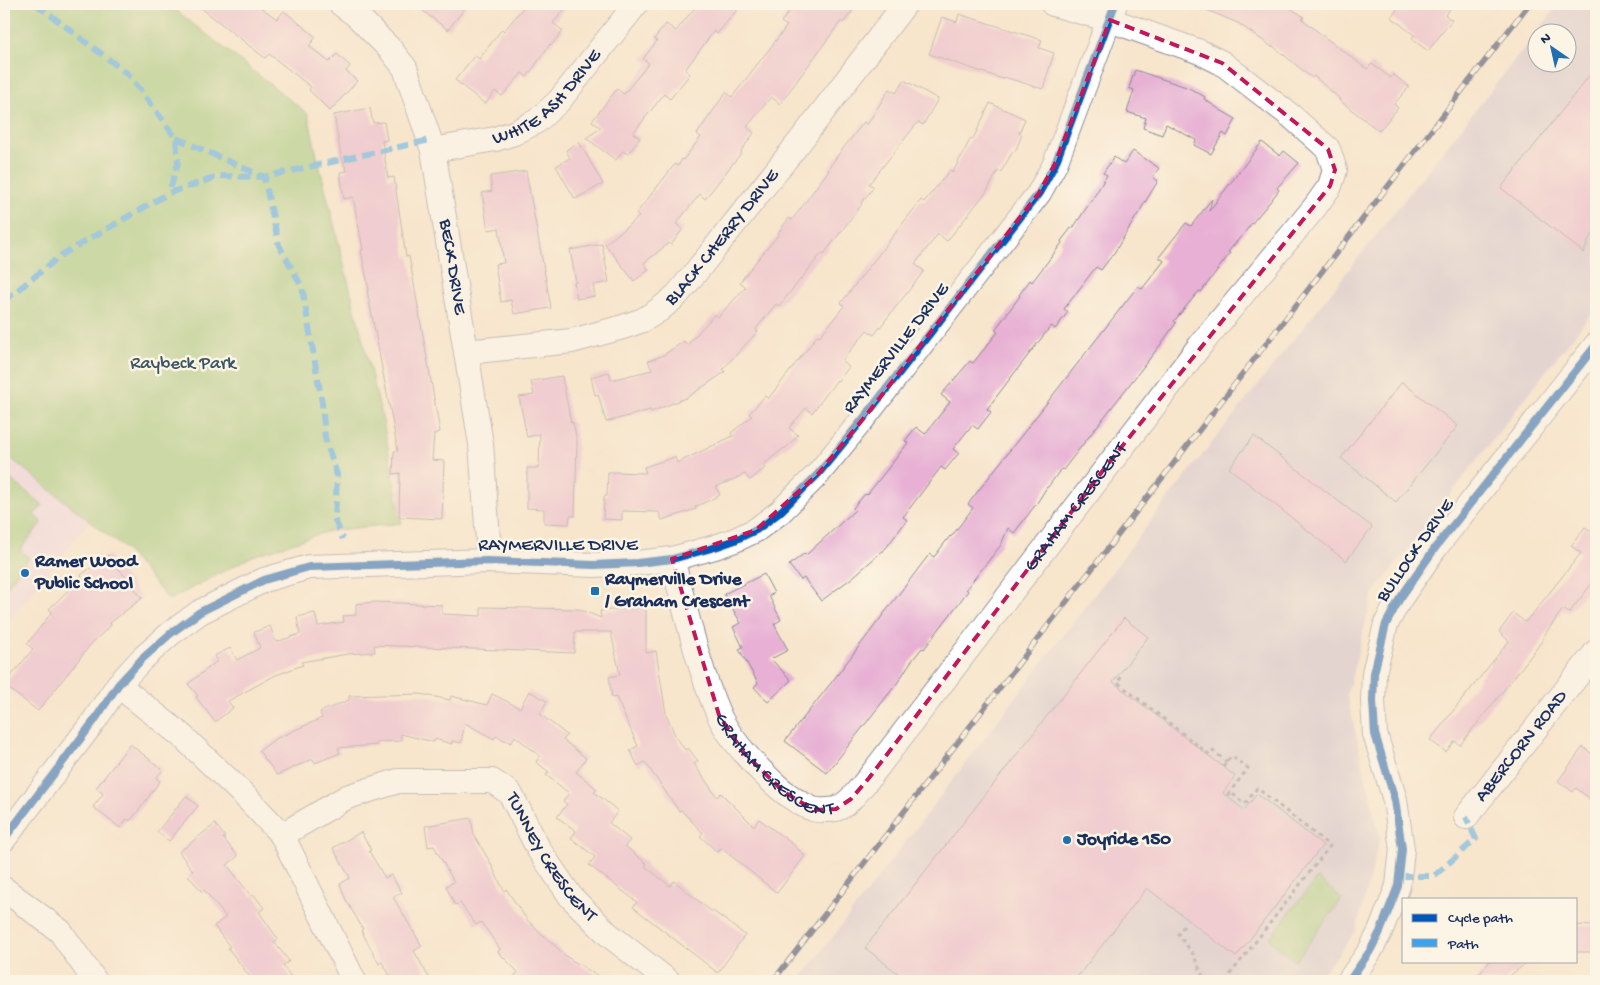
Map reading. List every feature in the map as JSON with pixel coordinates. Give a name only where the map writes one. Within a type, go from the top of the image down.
[{"type":"street","name":"WHITE ASH DRIVE","points":[[433,150],[495,139],[514,133],[537,121],[559,101],[636,4]]},
{"type":"street","name":"BLACK CHERRY DRIVE","points":[[466,352],[572,341],[643,320],[659,310],[676,296],[691,278],[801,140],[905,4]]},
{"type":"street","points":[[1052,4],[1112,12]]},
{"type":"street","name":"BECK DRIVE","points":[[354,8],[406,68],[433,150],[481,444],[488,539],[487,561]]},
{"type":"street","name":"RAYMERVILLE DRIVE","points":[[4,839],[94,721],[118,685],[149,653],[170,634],[200,612],[264,580],[309,567],[487,561],[594,565],[672,559],[735,540],[756,530],[780,512],[818,474],[1040,194],[1055,164],[1112,12]]},
{"type":"street","name":"GRAHAM CRESCENT","points":[[672,559],[702,669],[718,715],[743,752],[784,792],[814,810],[836,809],[851,799],[1202,343],[1315,207],[1330,186],[1335,170],[1328,149],[1291,116],[1222,63],[1112,12]]},
{"type":"street","name":"BULLOCK DRIVE","points":[[1349,981],[1370,951],[1383,925],[1398,886],[1402,849],[1396,800],[1375,734],[1374,673],[1386,624],[1399,600],[1434,548],[1596,345]]},
{"type":"street","name":"ABERCORN ROAD","points":[[1466,817],[1592,668]]},
{"type":"street","points":[[118,685],[196,748],[244,794],[282,835],[354,981]]},
{"type":"street","name":"TUNNEY CRESCENT","points":[[282,835],[347,797],[398,781],[492,781],[510,793],[539,850],[571,897],[608,934],[668,981]]},
{"type":"street","points":[[4,889],[60,932],[96,981]]},
{"type":"path","points":[[1121,677],[1117,682],[1210,755],[1213,751],[1227,762]]},
{"type":"path","points":[[1223,767],[1231,756],[1248,768],[1227,796]]},
{"type":"path","points":[[1225,981],[1330,846],[1256,788],[1245,804],[1230,792]]},
{"type":"path","points":[[1184,926],[1178,934],[1193,954],[1205,981]]},
{"type":"highlighted area","points":[[1110,20],[1222,63],[1328,149],[1335,170],[1330,186],[1104,469],[869,778],[851,799],[836,809],[814,810],[784,792],[743,752],[719,715],[672,559],[756,530],[818,474],[867,414],[1039,193],[1055,164]]},
{"type":"shaded area","points":[[1559,4],[1596,4],[1596,307],[1373,594],[1347,695],[1380,839],[1356,931],[1317,981],[799,981],[1162,506],[1528,43],[1528,72],[1578,72],[1578,22],[1545,22]]},
{"type":"shaded area","name":"Ramer Wood Public School","points":[[4,453],[90,520],[4,626]]},
{"type":"green space","name":"Raybeck Park","points":[[4,4],[168,4],[308,114],[383,421],[402,523],[329,531],[253,556],[169,600],[125,549],[4,453]]},
{"type":"green space","points":[[4,474],[43,505],[34,515],[42,522],[20,550],[29,558],[4,590]]},
{"type":"green space","points":[[1317,878],[1342,899],[1295,961],[1269,939]]},
{"type":"building","points":[[196,4],[256,4],[277,19],[284,11],[316,37],[309,46],[329,62],[337,54],[350,66],[346,71],[357,81],[330,111],[309,90],[311,87],[269,54],[265,58]]},
{"type":"building","points":[[414,4],[468,4],[448,30]]},
{"type":"building","points":[[526,4],[569,4],[553,23],[563,31],[550,44],[527,77],[522,73],[502,96],[495,91],[485,104],[455,80],[475,55],[479,59],[502,29],[504,31]]},
{"type":"building","points":[[698,4],[742,4],[717,34],[714,31],[685,70],[690,74],[670,99],[664,94],[633,133],[640,138],[628,154],[623,151],[616,160],[586,138],[601,128],[592,121],[617,89],[624,94],[649,63],[643,59],[657,41],[654,39],[666,24],[676,31]]},
{"type":"building","points":[[795,4],[858,4],[843,23],[841,21],[780,104],[771,97],[747,127],[754,133],[742,152],[705,199],[700,194],[676,224],[683,229],[671,245],[669,243],[644,263],[649,270],[634,281],[605,244],[639,217],[636,214],[675,164],[678,166],[701,137],[697,134],[726,92],[732,97],[787,26],[781,22]]},
{"type":"building","points":[[1192,4],[1284,4],[1304,17],[1302,19],[1367,69],[1372,64],[1391,78],[1393,74],[1409,87],[1394,104],[1398,108],[1379,131],[1339,100],[1314,76],[1312,78],[1273,46],[1238,23]]},
{"type":"building","points":[[1402,4],[1454,4],[1445,15],[1452,20],[1428,51],[1412,39],[1414,35],[1391,17]]},
{"type":"building","points":[[959,14],[1042,40],[1039,48],[1054,53],[1043,89],[1004,77],[1003,79],[929,54],[942,17],[957,22]]},
{"type":"building","points":[[1596,67],[1596,230],[1589,239],[1584,253],[1501,188]]},
{"type":"building","points":[[1135,70],[1189,88],[1236,119],[1227,136],[1223,133],[1211,154],[1194,145],[1196,140],[1166,124],[1162,135],[1143,128],[1146,118],[1127,112],[1134,90],[1129,88]]},
{"type":"building","points":[[904,80],[938,99],[923,125],[918,122],[869,184],[874,187],[824,254],[822,253],[779,306],[776,304],[756,329],[758,331],[723,369],[725,372],[688,397],[651,412],[650,410],[606,422],[598,394],[595,395],[591,377],[609,372],[611,380],[652,370],[648,361],[664,355],[684,341],[687,345],[715,314],[718,317],[746,287],[740,282],[779,234],[789,218],[792,220],[864,122],[867,125],[889,89],[896,93]]},
{"type":"building","points":[[990,103],[1025,119],[1019,133],[1022,135],[1015,152],[1013,151],[1001,172],[998,171],[987,191],[947,241],[938,234],[915,264],[924,271],[874,335],[867,330],[842,361],[849,367],[812,413],[806,408],[789,428],[798,435],[785,449],[763,465],[765,468],[750,480],[745,474],[716,487],[720,495],[695,507],[696,509],[662,520],[659,512],[622,511],[622,520],[603,519],[604,496],[607,496],[608,472],[646,473],[644,467],[675,457],[677,463],[733,436],[731,433],[752,416],[749,414],[765,396],[768,399],[818,335],[820,336],[844,306],[841,303],[921,200],[924,202],[950,170],[953,172],[971,138],[973,139]]},
{"type":"building","points":[[370,108],[373,123],[384,122],[387,140],[382,141],[388,178],[394,177],[406,257],[409,256],[440,432],[434,434],[432,460],[444,461],[442,519],[399,517],[400,473],[393,474],[394,451],[398,451],[367,290],[369,290],[353,197],[344,199],[340,172],[347,171],[341,156],[334,115]]},
{"type":"building","points":[[579,142],[603,184],[575,199],[556,166],[570,158],[566,150]]},
{"type":"building","points":[[1262,142],[1280,156],[1284,151],[1299,163],[1277,188],[1279,190],[1228,252],[1230,253],[1201,292],[1199,291],[1174,321],[1176,323],[1161,344],[1063,470],[1061,469],[1047,487],[1014,533],[1008,528],[1001,545],[966,589],[968,591],[924,649],[922,648],[910,663],[898,682],[827,773],[785,741],[928,556],[930,554],[934,557],[951,537],[973,508],[968,504],[1138,286],[1142,289],[1164,261],[1159,257],[1186,223],[1191,226],[1212,199],[1209,211]]},
{"type":"building","points":[[1133,151],[1159,168],[1153,177],[1158,181],[1114,253],[1101,270],[1096,267],[1064,309],[1068,312],[1055,329],[1051,326],[987,409],[991,412],[978,429],[972,425],[953,449],[959,453],[945,470],[941,467],[903,517],[907,520],[886,548],[853,577],[821,601],[804,578],[801,580],[789,565],[805,553],[806,555],[855,510],[853,508],[865,494],[867,495],[908,443],[905,441],[916,427],[925,434],[950,402],[941,395],[970,361],[973,363],[998,332],[995,330],[1019,295],[1030,280],[1032,282],[1062,243],[1061,241],[1073,228],[1095,195],[1107,175],[1103,173],[1114,157],[1124,164]]},
{"type":"building","points":[[526,171],[551,308],[514,314],[511,300],[501,302],[495,264],[504,263],[499,228],[488,230],[482,193],[492,191],[490,176]]},
{"type":"building","points":[[602,244],[609,282],[593,285],[595,296],[577,299],[570,250]]},
{"type":"building","points":[[562,376],[571,423],[573,422],[577,441],[575,516],[570,516],[569,524],[544,523],[544,509],[527,508],[527,468],[539,468],[540,434],[527,437],[519,397],[534,395],[531,381]]},
{"type":"building","points":[[1402,382],[1458,426],[1396,502],[1341,458]]},
{"type":"building","points":[[1254,436],[1372,527],[1346,561],[1229,468]]},
{"type":"building","points":[[1585,527],[1596,534],[1596,578],[1569,613],[1563,609],[1534,652],[1460,745],[1455,741],[1446,752],[1430,740],[1509,641],[1499,632],[1513,613],[1525,622],[1581,553],[1571,546]]},
{"type":"building","points":[[108,555],[142,598],[110,623],[111,625],[91,644],[38,711],[4,685],[33,649],[27,644],[52,612],[49,609],[82,577],[81,575]]},
{"type":"building","points":[[764,574],[774,593],[769,596],[781,620],[774,624],[788,650],[771,659],[791,680],[768,702],[754,687],[758,683],[739,649],[743,647],[733,627],[741,623],[724,594]]},
{"type":"building","points":[[374,602],[442,605],[442,614],[481,616],[481,607],[578,609],[601,618],[600,611],[646,607],[646,653],[656,651],[666,714],[675,735],[685,750],[688,748],[698,761],[694,764],[717,797],[721,793],[754,826],[759,819],[794,845],[805,856],[777,893],[721,848],[717,852],[700,836],[703,833],[681,810],[679,811],[645,762],[638,766],[630,750],[638,746],[616,697],[612,698],[609,677],[620,675],[611,632],[575,632],[574,653],[374,645],[375,652],[348,654],[301,662],[303,665],[276,675],[228,701],[233,708],[215,722],[188,684],[217,661],[214,656],[230,648],[237,660],[260,648],[254,632],[270,626],[276,642],[300,634],[297,617],[315,613],[318,626],[344,622],[343,616],[356,615],[356,604]]},
{"type":"building","name":"Joyride 150","points":[[1124,618],[1148,637],[1113,682],[1235,776],[1223,793],[1244,810],[1257,794],[1323,845],[1236,957],[1147,888],[1074,981],[908,981],[865,948]]},
{"type":"building","points":[[529,691],[547,701],[540,714],[567,735],[563,740],[586,758],[576,772],[597,789],[594,792],[618,811],[609,823],[630,840],[625,846],[647,864],[645,866],[670,886],[674,881],[712,912],[745,935],[718,973],[633,907],[637,902],[589,865],[595,857],[571,838],[576,831],[557,817],[567,804],[563,801],[569,793],[546,775],[549,772],[536,762],[540,756],[515,736],[511,743],[496,736],[494,739],[465,723],[461,743],[452,741],[452,744],[435,739],[434,742],[401,734],[401,741],[377,742],[377,745],[338,748],[340,753],[315,763],[313,759],[277,775],[259,751],[275,739],[322,718],[320,712],[349,700],[349,696],[420,694],[450,700],[451,696],[487,705],[492,694],[520,708]]},
{"type":"building","points":[[130,744],[163,770],[156,778],[160,781],[142,806],[130,821],[127,819],[120,828],[93,807],[103,794],[96,788]]},
{"type":"building","points":[[1583,747],[1596,757],[1596,803],[1576,788],[1573,792],[1558,781]]},
{"type":"building","points":[[186,796],[198,806],[169,841],[157,832]]},
{"type":"building","points":[[471,818],[474,835],[504,891],[506,889],[528,921],[567,957],[606,981],[510,981],[518,972],[498,952],[500,949],[481,922],[476,925],[460,903],[455,905],[446,886],[454,882],[434,846],[428,847],[425,826]]},
{"type":"building","points":[[215,824],[225,837],[223,838],[238,856],[227,865],[252,897],[254,895],[264,908],[259,912],[278,939],[274,942],[289,961],[283,966],[294,981],[253,981],[214,926],[226,917],[204,890],[202,892],[188,875],[193,871],[179,852]]},
{"type":"building","points":[[361,832],[371,850],[369,851],[385,878],[391,875],[402,893],[393,897],[422,946],[414,951],[431,981],[393,981],[382,962],[379,964],[361,930],[363,929],[346,900],[340,884],[350,878],[333,848]]},
{"type":"building","points":[[1578,925],[1594,926],[1593,952],[1578,952]]},
{"type":"building","points":[[1489,962],[1528,962],[1503,981],[1474,981]]},
{"type":"railway","points":[[773,981],[1529,4]]},
{"type":"marked path","points":[[36,4],[129,75],[176,138],[178,163],[169,193]]},
{"type":"marked path","points":[[176,138],[264,177],[279,245],[302,287],[322,403],[325,438],[337,475],[335,520],[343,539]]},
{"type":"marked path","points":[[4,301],[63,254],[169,193],[220,176],[264,177],[430,140]]},
{"type":"marked path","points":[[1399,876],[1434,876],[1476,839],[1466,817]]},
{"type":"cycle path","points":[[4,839],[94,721],[118,685],[142,659],[170,634],[200,612],[264,580],[309,567],[487,561],[594,565],[672,559],[735,540],[756,530],[780,512],[818,474],[867,414],[1039,193],[1055,164],[1115,4]]},
{"type":"cycle path","points":[[1349,981],[1370,951],[1380,932],[1398,886],[1402,849],[1395,800],[1375,734],[1374,673],[1386,624],[1399,600],[1435,548],[1596,345]]},
{"type":"place","name":"Ramer Wood Public School","points":[[25,573]]},
{"type":"place","name":"Raymerville Drive / Graham Crescent","points":[[595,591]]},
{"type":"place","name":"Joyride 150","points":[[1067,840]]}]
